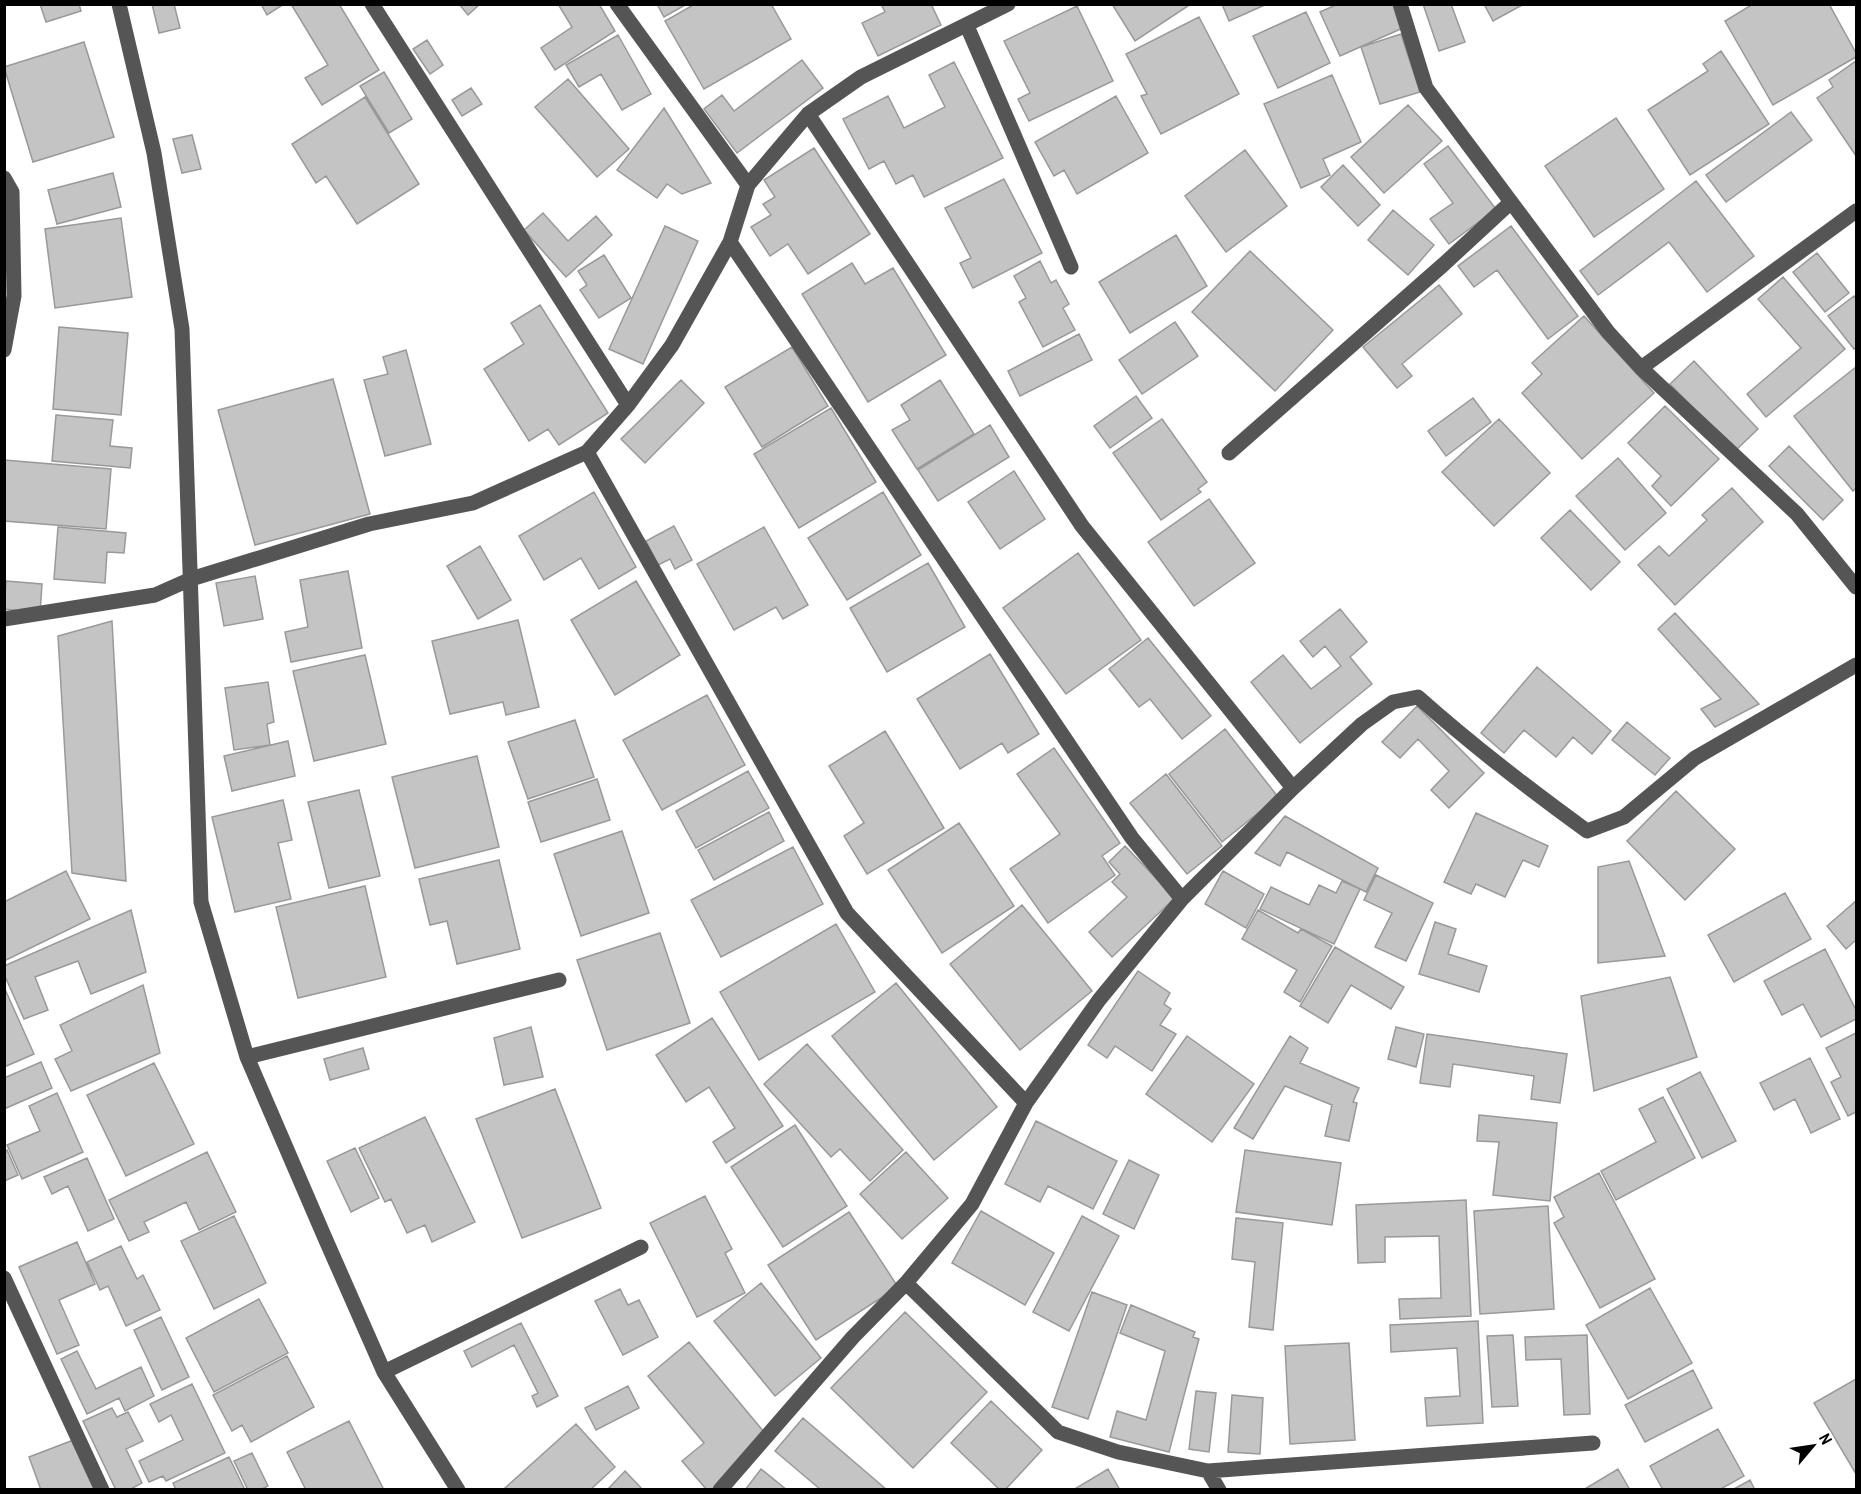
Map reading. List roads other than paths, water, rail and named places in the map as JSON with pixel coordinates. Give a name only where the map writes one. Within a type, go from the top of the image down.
[{"type":"street","points":[[118,4],[154,153],[182,329],[201,902],[247,1057],[384,1372],[458,1490]]},
{"type":"street","points":[[372,4],[628,405]]},
{"type":"street","points":[[618,4],[748,185]]},
{"type":"street","points":[[4,619],[155,595],[191,579],[369,524],[473,503],[587,452],[628,405],[672,345],[730,242],[748,185],[808,114],[861,77],[1008,4]]},
{"type":"street","points":[[1400,4],[1426,88],[1608,332],[1641,368],[1797,514],[1857,587]]},
{"type":"street","points":[[967,26],[1071,267]]},
{"type":"street","points":[[808,114],[1082,526],[1293,788]]},
{"type":"street","points":[[4,178],[12,192],[14,296],[4,350]]},
{"type":"street","points":[[1229,453],[1510,203]]},
{"type":"street","points":[[1641,368],[1857,212]]},
{"type":"street","points":[[730,242],[1132,838],[1182,899]]},
{"type":"street","points":[[587,452],[847,913],[1026,1103]]},
{"type":"street","points":[[720,1490],[853,1337],[906,1283],[972,1203],[1026,1103],[1099,1000],[1182,899],[1293,788],[1362,724],[1393,702],[1418,697],[1538,796],[1587,831],[1624,817],[1695,758],[1857,665]]},
{"type":"street","points":[[247,1057],[558,980]]},
{"type":"street","points":[[384,1372],[641,1246]]},
{"type":"street","points":[[4,1278],[102,1490]]},
{"type":"street","points":[[906,1283],[1058,1432],[1118,1452],[1208,1471],[1593,1443]]},
{"type":"street","points":[[1208,1471],[1220,1490]]}]
